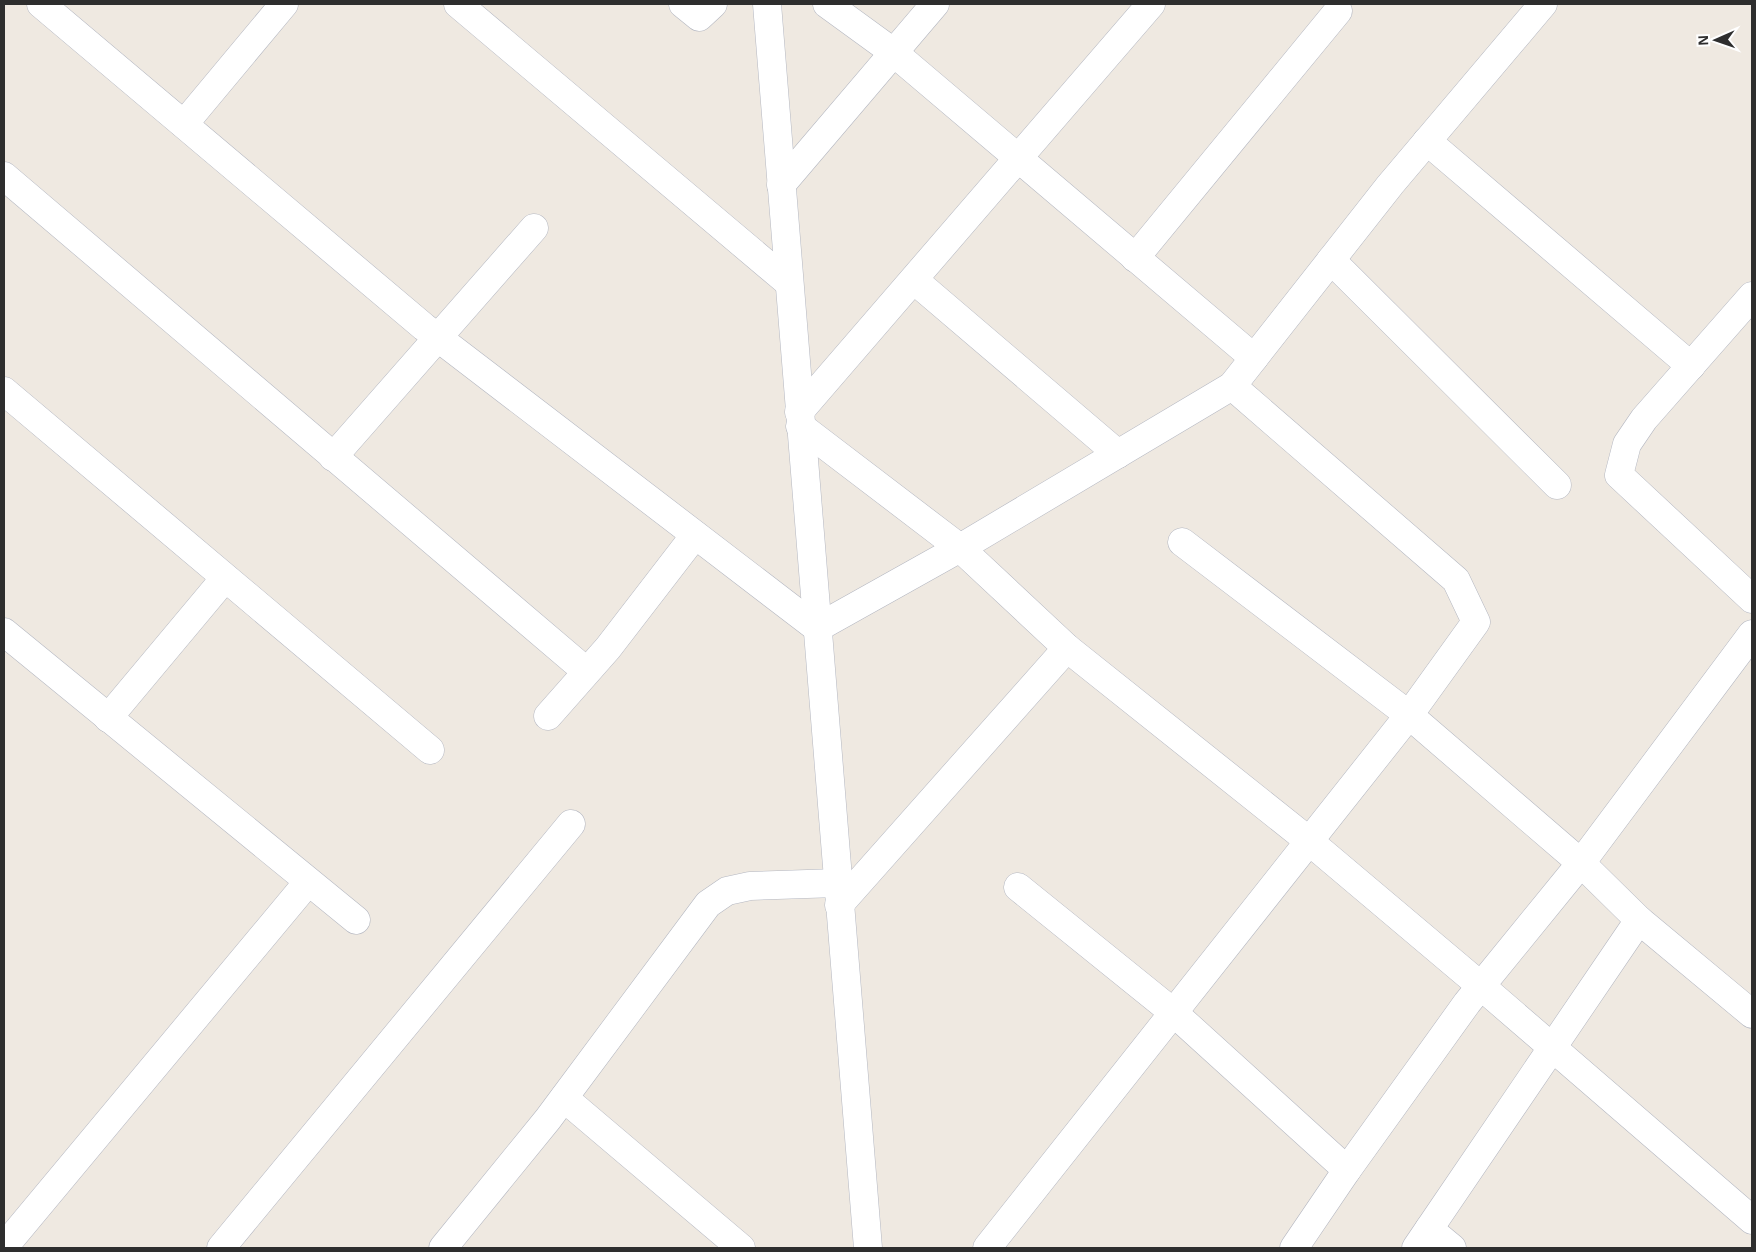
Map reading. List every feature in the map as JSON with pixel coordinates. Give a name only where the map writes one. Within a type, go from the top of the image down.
[{"type":"street","points":[[42,4],[439,338],[817,628]]},
{"type":"street","points":[[184,124],[284,4]]},
{"type":"street","points":[[458,4],[789,283]]},
{"type":"street","points":[[683,4],[698,17],[713,4]]},
{"type":"street","points":[[767,4],[868,1248]]},
{"type":"street","points":[[827,4],[893,52],[1018,160],[1254,358]]},
{"type":"street","points":[[781,185],[935,4]]},
{"type":"street","points":[[800,419],[914,280],[1151,4]]},
{"type":"street","points":[[817,628],[960,548],[1232,386],[1427,141],[1542,4]]},
{"type":"street","points":[[1135,258],[1338,11]]},
{"type":"street","points":[[1427,141],[1690,366]]},
{"type":"street","points":[[4,176],[586,671]]},
{"type":"street","points":[[333,457],[534,228]]},
{"type":"street","points":[[1331,260],[1557,485]]},
{"type":"street","points":[[914,280],[1118,454]]},
{"type":"street","points":[[1752,296],[1644,419],[1627,444],[1620,475],[1752,599]]},
{"type":"street","points":[[987,1248],[1408,715],[1476,622],[1456,580],[1232,386]]},
{"type":"street","points":[[4,391],[430,750]]},
{"type":"street","points":[[800,419],[960,548],[1067,648],[1309,841],[1481,986],[1752,1220]]},
{"type":"street","points":[[548,716],[608,648],[695,535]]},
{"type":"street","points":[[1182,542],[1408,715],[1581,863],[1639,920],[1752,1014]]},
{"type":"street","points":[[108,718],[226,578]]},
{"type":"street","points":[[4,632],[356,920]]},
{"type":"street","points":[[1294,1248],[1347,1170],[1481,986],[1581,863],[1752,634]]},
{"type":"street","points":[[838,894],[1067,648]]},
{"type":"street","points":[[221,1248],[571,824]]},
{"type":"street","points":[[4,1247],[308,882]]},
{"type":"street","points":[[443,1248],[564,1098],[708,904],[727,891],[750,886],[838,894]]},
{"type":"street","points":[[1018,886],[1174,1013],[1347,1170]]},
{"type":"street","points":[[1452,1248],[1423,1239],[1639,920]]},
{"type":"street","points":[[564,1098],[741,1248]]}]
